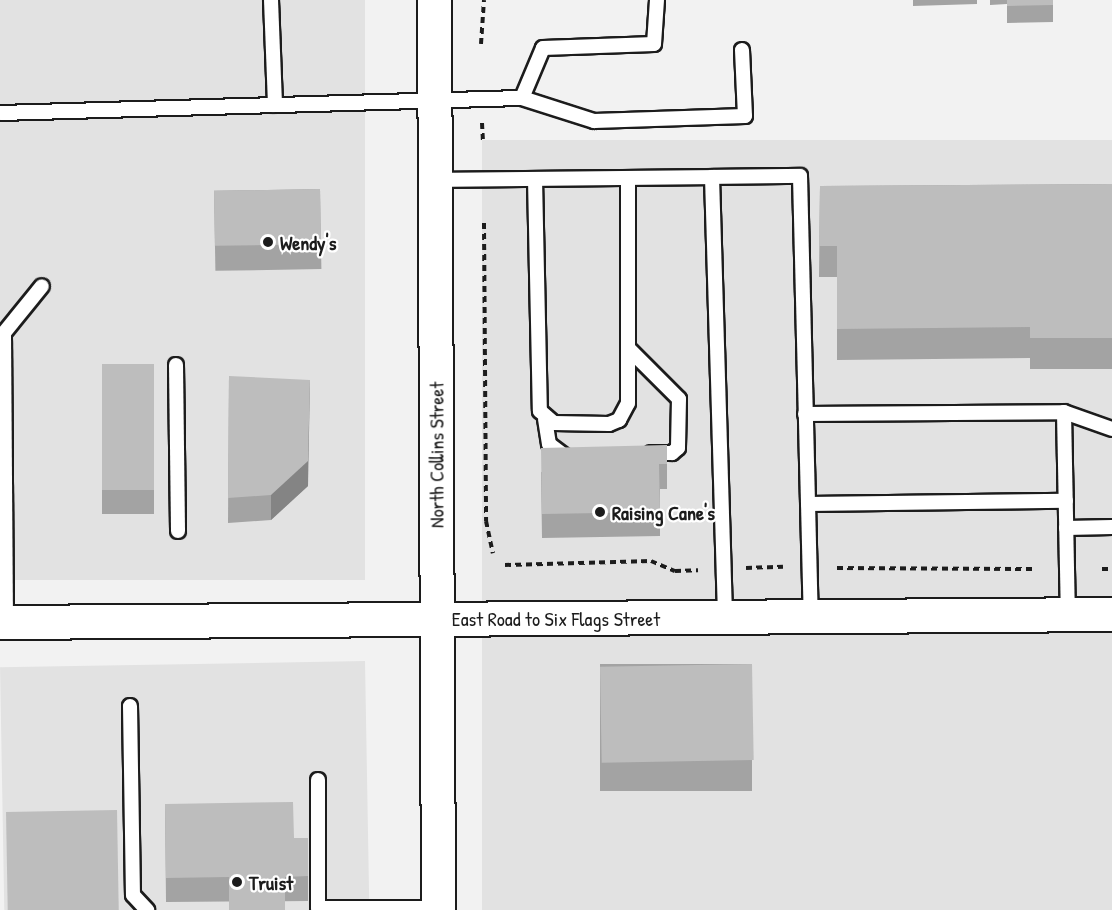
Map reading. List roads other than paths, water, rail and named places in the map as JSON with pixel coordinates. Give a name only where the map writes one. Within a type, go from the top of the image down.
[{"type":"street","name":"North Collins Street","points":[[434,0],[438,909]]},
{"type":"street","name":"East Road to Six Flags Street","points":[[3,622],[1112,614]]},
{"type":"lane","points":[[271,0],[275,105]]},
{"type":"lane","points":[[522,98],[543,48],[654,44],[657,0]]},
{"type":"lane","points":[[0,113],[522,98],[594,121],[745,116],[742,50]]},
{"type":"lane","points":[[435,180],[800,176],[811,616]]},
{"type":"lane","points":[[712,177],[725,617]]},
{"type":"lane","points":[[545,419],[554,423],[609,424],[619,420],[628,403],[628,178]]},
{"type":"lane","points":[[535,179],[538,401],[545,419],[549,444],[556,453],[577,456]]},
{"type":"lane","points":[[3,622],[4,333],[42,286]]},
{"type":"lane","points":[[628,348],[671,389],[681,411],[678,448],[672,453],[636,454]]},
{"type":"lane","points":[[176,365],[178,531]]},
{"type":"lane","points":[[806,414],[1064,412],[1112,429]]},
{"type":"lane","points":[[1064,412],[1068,615]]},
{"type":"lane","points":[[808,504],[1066,501]]},
{"type":"lane","points":[[1066,528],[1112,527]]},
{"type":"lane","points":[[130,706],[133,895],[147,910]]},
{"type":"lane","points":[[318,780],[314,909],[438,909]]},
{"type":"place","name":"Wendy's","points":[[268,242]]},
{"type":"place","name":"Raising Cane's","points":[[600,512]]},
{"type":"place","name":"Truist","points":[[237,882]]}]
